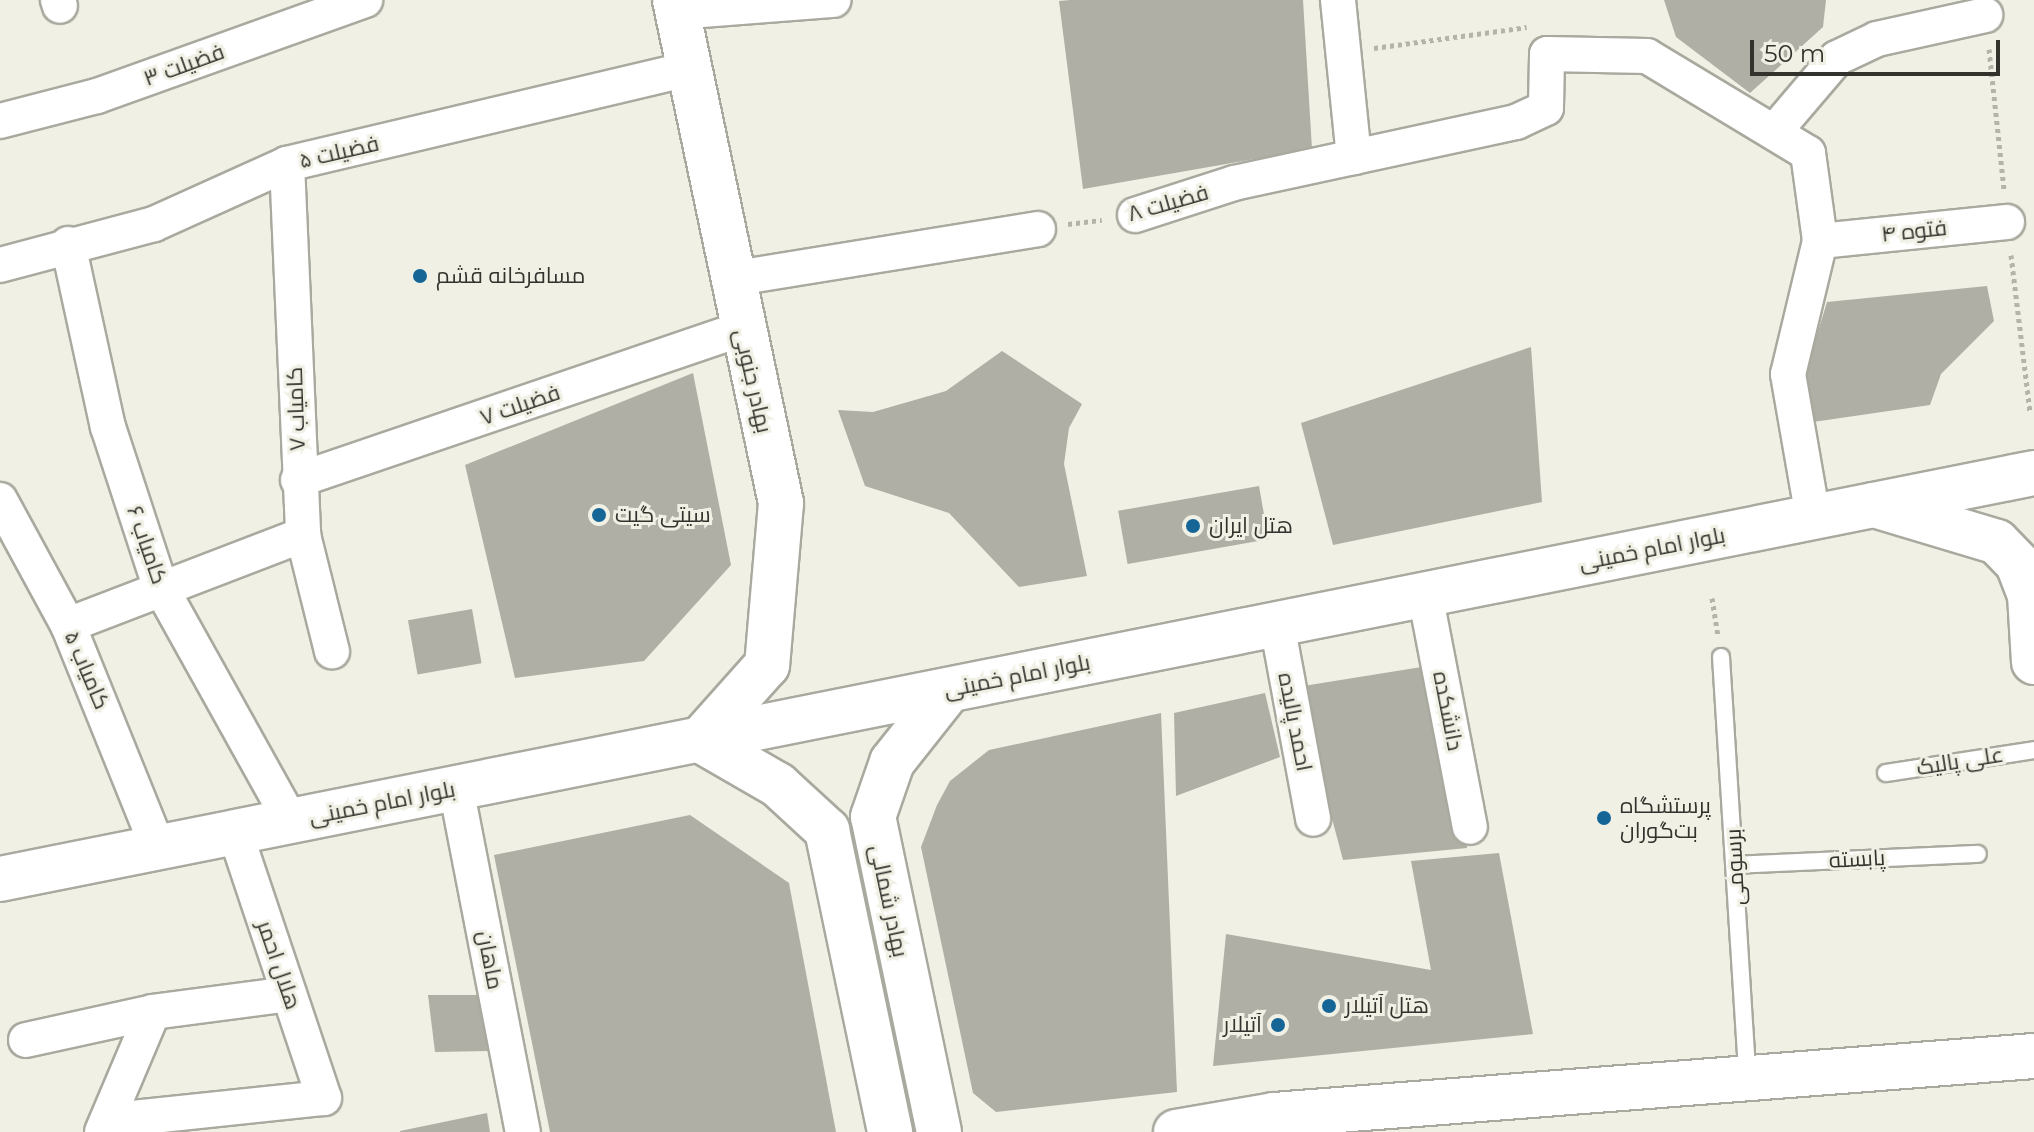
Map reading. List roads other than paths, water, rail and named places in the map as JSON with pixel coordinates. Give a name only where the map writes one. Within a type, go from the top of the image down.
[{"type":"main road","name":"بهادر جنوبی","points":[[676,6],[730,279],[781,503],[767,665],[700,740]]},
{"type":"main road","name":"بلوار امام خمینی","points":[[0,879],[2034,473]]},
{"type":"main road","points":[[1874,505],[1997,542],[2026,560],[2034,662]]},
{"type":"main road","name":"بهادر شمالی","points":[[939,1132],[873,817],[892,762],[949,690]]},
{"type":"main road","name":"بهادر شمالی","points":[[700,740],[778,785],[827,830],[890,1132]]},
{"type":"main road","points":[[1176,1132],[1274,1115],[2034,1056]]},
{"type":"street","name":"فضیلت ۳","points":[[0,121],[97,96],[365,0]]},
{"type":"street","points":[[676,6],[834,0]]},
{"type":"street","points":[[1338,0],[1354,157]]},
{"type":"street","points":[[1813,517],[1788,374],[1820,241],[1808,153],[1774,132],[1837,58],[1877,39],[1985,15]]},
{"type":"street","name":"فضیلت ۸","points":[[1135,215],[1354,157],[1516,122],[1546,108],[1544,40],[1647,56],[1774,132]]},
{"type":"street","name":"فضیلت ۵","points":[[0,265],[68,244],[154,224],[287,164],[688,69]]},
{"type":"street","name":"کامیاب ۷","points":[[287,164],[298,480],[303,535],[332,651]]},
{"type":"street","name":"فتوه ۴","points":[[1820,241],[2007,222]]},
{"type":"street","points":[[730,279],[1038,229]]},
{"type":"street","name":"کامیاب ۶","points":[[68,244],[108,427],[160,586],[291,821]]},
{"type":"street","name":"فضیلت ۷","points":[[298,480],[741,329]]},
{"type":"street","name":"کامیاب ۵","points":[[0,500],[68,625],[158,848]]},
{"type":"street","points":[[68,625],[160,586],[303,535]]},
{"type":"street","name":"دانشکده","points":[[1425,594],[1470,827]]},
{"type":"street","name":"احمد پالیده","points":[[1277,624],[1313,819]]},
{"type":"street","name":"ماهان","points":[[456,788],[523,1132]]},
{"type":"street","name":"هلال احمر","points":[[235,832],[324,1098],[251,1119]]},
{"type":"street","points":[[26,1040],[153,1012],[289,994]]},
{"type":"street","points":[[153,1012],[110,1128],[251,1119]]},
{"type":"lane","name":"برسومی","points":[[1721,657],[1747,1078]]},
{"type":"lane","name":"علی پالیک","points":[[1886,773],[2034,750]]},
{"type":"lane","name":"پابسته","points":[[1735,865],[1978,854]]},
{"type":"place","name":"مسافرخانه قشم","points":[[420,276]]},
{"type":"place","name":"سیتی گیت","points":[[599,515]]},
{"type":"place","name":"هتل ایران","points":[[1193,526]]},
{"type":"place","name":"پرستشگاه بت‌گوران","points":[[1604,818]]},
{"type":"place","name":"هتل آتیلار","points":[[1329,1006]]},
{"type":"place","name":"آتیلار","points":[[1278,1025]]}]
